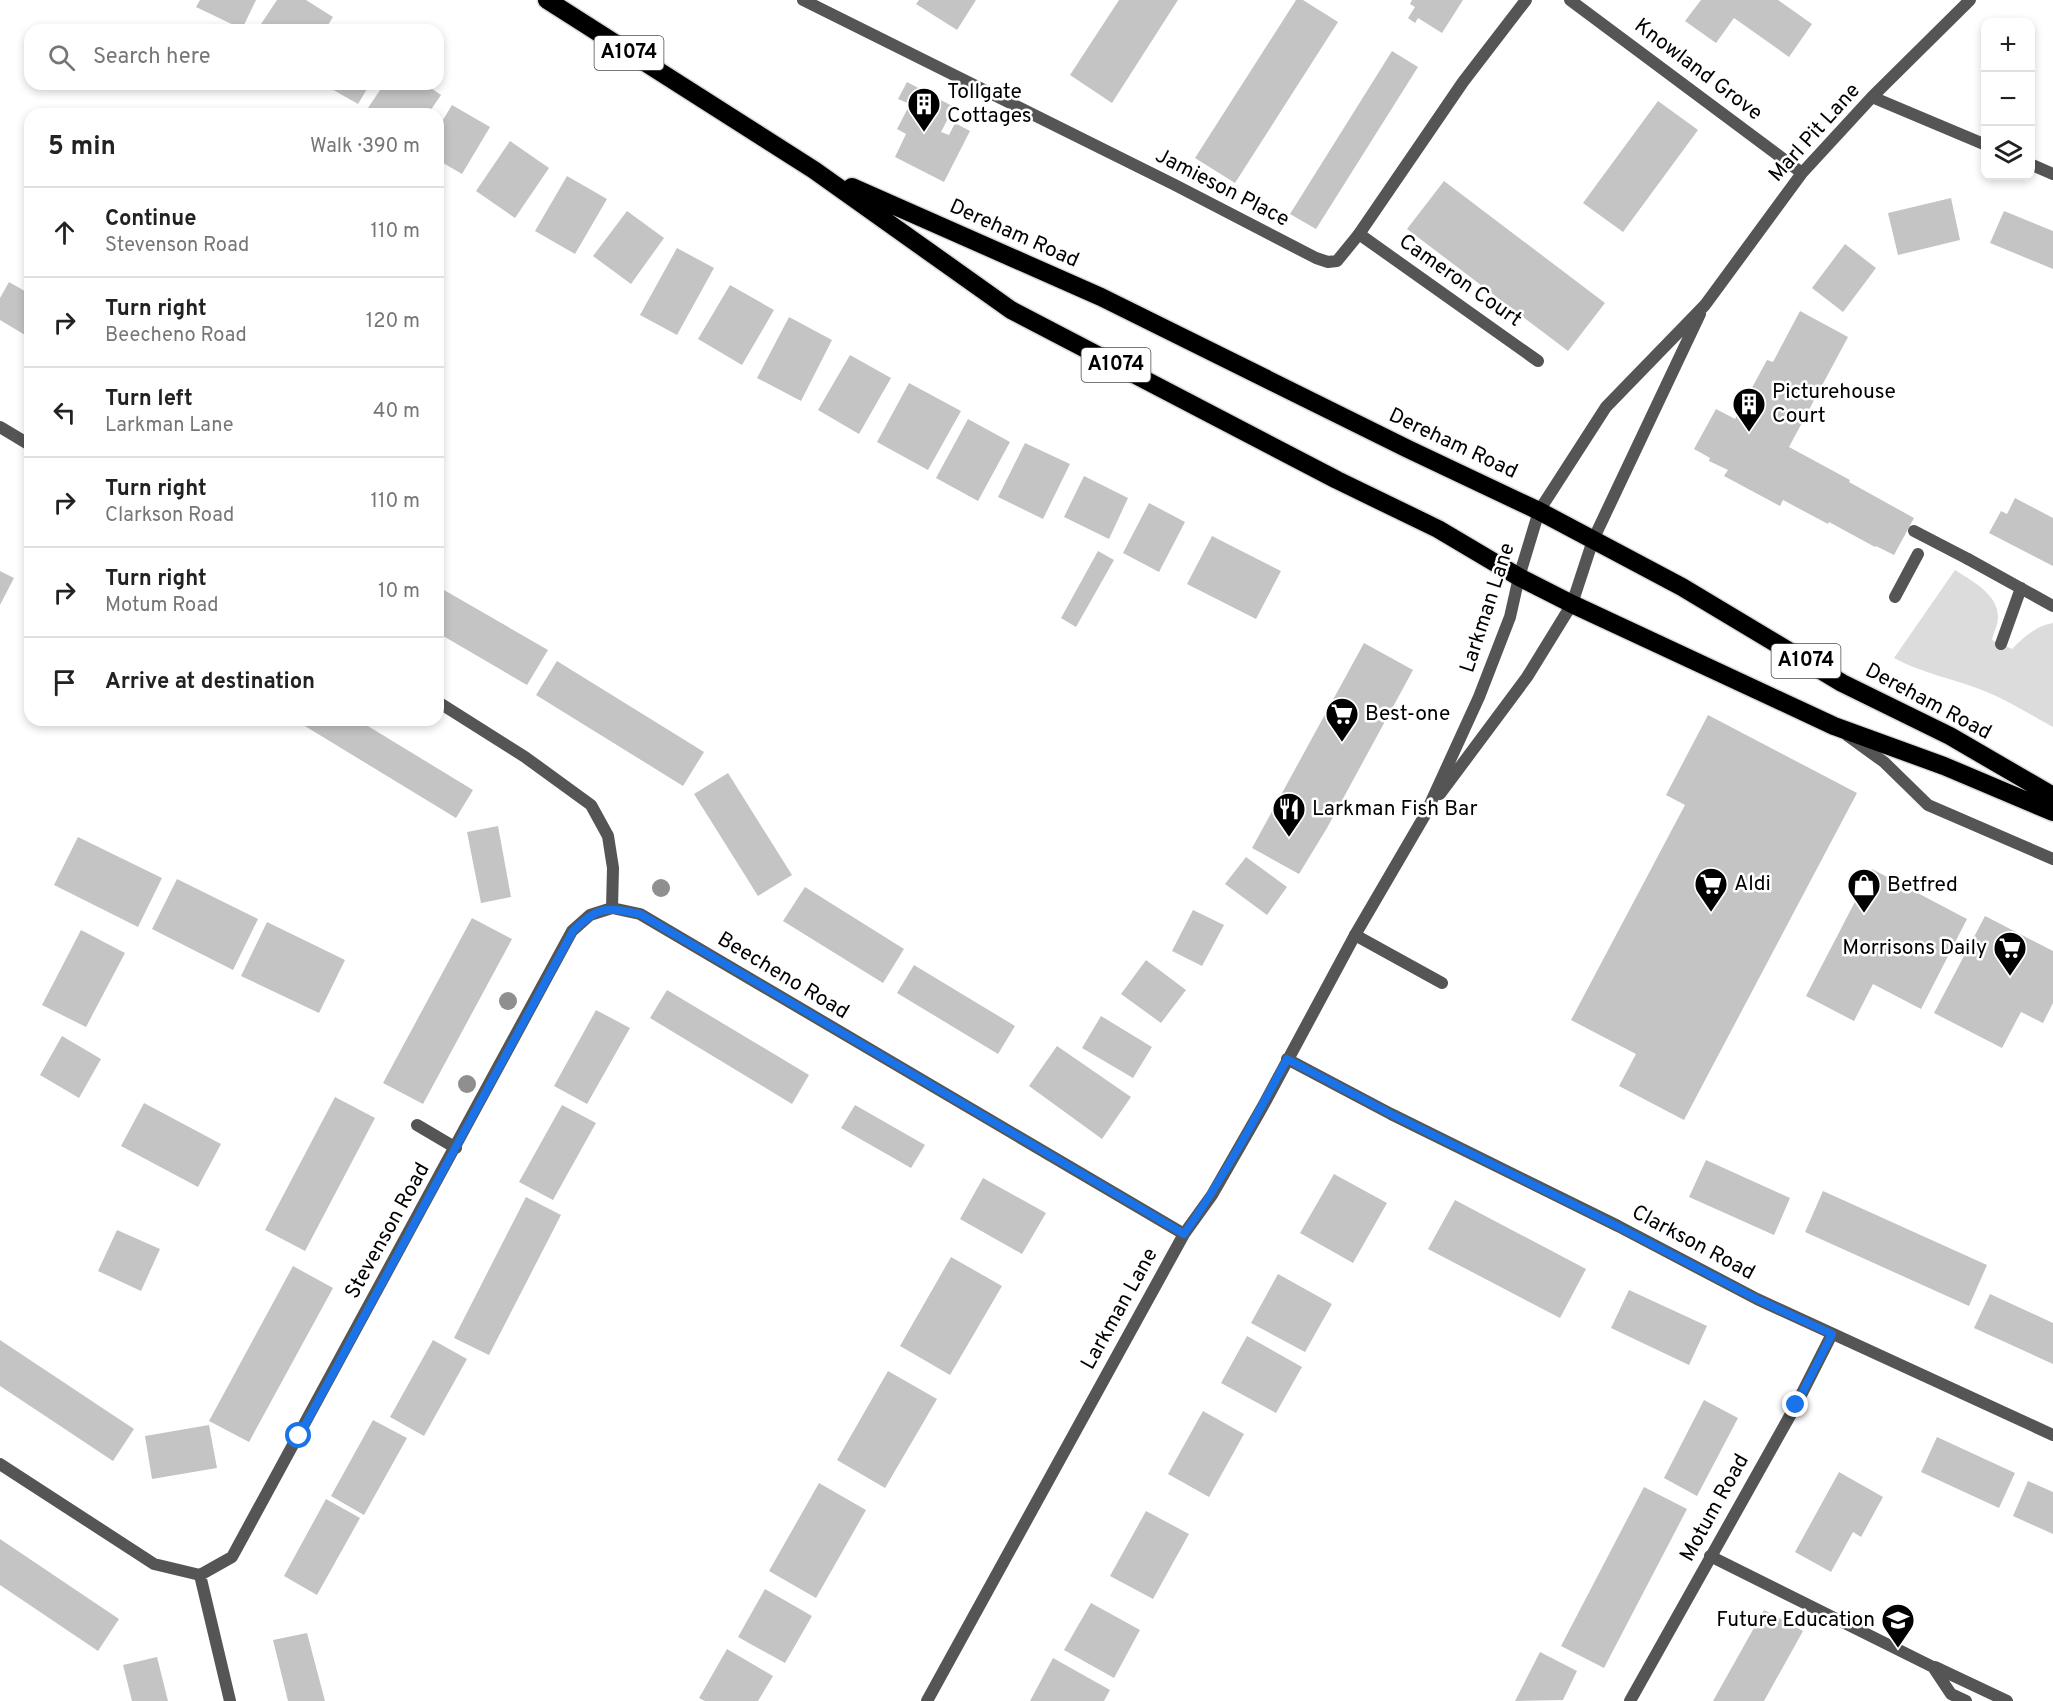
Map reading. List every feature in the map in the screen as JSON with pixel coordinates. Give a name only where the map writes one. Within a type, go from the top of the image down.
[{"type":"highway","name":"Dereham Road","points":[[547,0],[814,170],[1011,310],[1337,480],[1438,529],[1519,577],[1572,604],[1834,726],[1944,766],[2053,812]]},
{"type":"highway","name":"Dereham Road","points":[[814,170],[1101,297],[1408,449],[1539,511],[1682,587],[1842,683],[1950,736],[2053,796]]},
{"type":"street","name":"Jamieson Place","points":[[803,0],[1328,262],[1337,261],[1359,234],[1463,82],[1526,0]]},
{"type":"street","name":"Knowland Grove","points":[[1570,0],[1802,172]]},
{"type":"street","name":"Marl Pit Lane","points":[[1539,511],[1606,407],[1705,305],[1802,172],[1970,0]]},
{"type":"street","points":[[1872,98],[1981,143]]},
{"type":"street","points":[[2035,166],[2053,174]]},
{"type":"street","name":"Cameron Court","points":[[1359,234],[1538,361]]},
{"type":"street","name":"Marl Pit Lane","points":[[1572,604],[1593,540],[1705,305]]},
{"type":"street","points":[[0,427],[24,441]]},
{"type":"street","name":"Larkman Lane","points":[[927,1701],[1184,1234],[1212,1195],[1355,935],[1425,815],[1479,697],[1510,617],[1519,577],[1539,511]]},
{"type":"street","points":[[1914,531],[2053,606]]},
{"type":"street","points":[[1895,597],[1918,554]]},
{"type":"street","points":[[2001,644],[2021,588]]},
{"type":"street","name":"Larkman Lane","points":[[1425,815],[1527,677],[1572,604]]},
{"type":"street","points":[[444,706],[525,757],[591,805],[608,836],[613,868],[612,908]]},
{"type":"street","name":"Dereham Road","points":[[1834,726],[1884,762],[1928,805],[2053,859]]},
{"type":"street","name":"Stevenson Road","points":[[200,1575],[232,1557],[573,931],[590,915],[612,908]]},
{"type":"street","name":"Beecheno Road","points":[[612,908],[640,914],[1184,1234]]},
{"type":"street","points":[[1355,935],[1442,983]]},
{"type":"street","name":"Clarkson Road","points":[[1287,1059],[1757,1299],[2053,1435]]},
{"type":"street","points":[[417,1125],[456,1148]]},
{"type":"street","name":"Motum Road","points":[[1630,1701],[1796,1405],[1832,1334]]},
{"type":"street","points":[[0,1464],[154,1564],[200,1575],[230,1701]]},
{"type":"street","points":[[1710,1556],[2007,1701]]},
{"type":"street","points":[[1934,1667],[1951,1694],[1966,1701]]},
{"type":"shaded area","points":[[1955,570],[1983,589],[1994,602],[1998,617],[1992,640],[2012,649],[2036,629],[2053,623],[2053,727],[1987,692],[1916,668],[1894,658]]},
{"type":"building","points":[[200,0],[256,0],[244,24],[232,24],[196,7]]},
{"type":"building","points":[[277,0],[306,0],[333,17],[329,24],[261,24]]},
{"type":"building","points":[[919,0],[976,0],[957,30],[916,4]]},
{"type":"building","points":[[1119,0],[1178,0],[1112,103],[1070,75]]},
{"type":"building","points":[[1296,0],[1303,0],[1338,22],[1235,183],[1195,158]]},
{"type":"building","points":[[1412,0],[1463,0],[1442,33],[1418,18],[1415,23],[1408,18],[1415,7],[1410,4]]},
{"type":"building","points":[[1701,0],[1778,0],[1812,24],[1789,57],[1734,18],[1716,43],[1685,21]]},
{"type":"building","points":[[1392,51],[1418,67],[1316,229],[1290,214]]},
{"type":"building","name":"Tollgate Cottages","points":[[907,82],[954,107],[941,132],[949,135],[955,123],[970,131],[944,182],[895,157],[906,134],[897,129],[910,104],[898,99]]},
{"type":"building","points":[[334,90],[366,90],[358,104]]},
{"type":"building","points":[[380,90],[434,90],[441,95],[432,108],[368,108]]},
{"type":"building","points":[[1658,101],[1698,130],[1623,232],[1583,203]]},
{"type":"building","points":[[452,105],[490,127],[462,174],[444,164],[444,118]]},
{"type":"building","points":[[510,141],[549,168],[515,218],[476,191]]},
{"type":"building","points":[[567,176],[607,199],[575,254],[535,231]]},
{"type":"building","points":[[1444,181],[1605,303],[1568,351],[1407,229]]},
{"type":"building","points":[[1951,198],[1960,240],[1898,255],[1888,213]]},
{"type":"building","points":[[627,211],[664,238],[631,284],[593,256]]},
{"type":"building","points":[[2004,211],[2053,231],[2053,269],[1990,243]]},
{"type":"building","points":[[1845,244],[1876,268],[1843,312],[1812,288]]},
{"type":"building","points":[[677,248],[714,268],[677,335],[640,315]]},
{"type":"building","points":[[9,282],[24,291],[24,334],[0,320],[0,298]]},
{"type":"building","points":[[730,285],[774,310],[742,365],[698,339]]},
{"type":"building","name":"Picturehouse Court","points":[[1800,311],[1848,337],[1789,447],[1914,518],[1894,555],[1783,500],[1780,506],[1724,476],[1728,470],[1709,461],[1710,458],[1694,449],[1716,409],[1735,419],[1767,360],[1773,362]]},
{"type":"building","points":[[789,317],[832,340],[801,401],[757,378]]},
{"type":"building","points":[[850,355],[891,378],[859,434],[818,410]]},
{"type":"building","points":[[909,383],[961,411],[928,470],[877,442]]},
{"type":"building","points":[[968,419],[1010,442],[978,501],[936,478]]},
{"type":"building","points":[[1025,443],[1070,464],[1043,519],[998,497]]},
{"type":"building","points":[[1084,476],[1128,498],[1109,539],[1064,517]]},
{"type":"building","points":[[2015,498],[2053,518],[2053,566],[1989,533],[2001,511],[2007,514]]},
{"type":"building","points":[[1149,503],[1185,522],[1159,572],[1123,553]]},
{"type":"building","points":[[1212,536],[1281,571],[1256,619],[1187,584]]},
{"type":"building","points":[[1098,551],[1114,560],[1076,627],[1061,618]]},
{"type":"building","points":[[0,571],[14,578],[0,605]]},
{"type":"building","points":[[444,590],[548,650],[527,685],[444,637]]},
{"type":"building","points":[[1364,643],[1413,670],[1327,828],[1299,874],[1252,848]]},
{"type":"building","points":[[557,661],[704,752],[683,786],[536,695]]},
{"type":"building","name":"Aldi","points":[[1708,715],[1857,793],[1684,1120],[1619,1086],[1636,1054],[1571,1020],[1685,805],[1666,795]]},
{"type":"building","points":[[305,726],[368,726],[473,790],[456,818]]},
{"type":"building","points":[[728,773],[792,875],[758,896],[694,794]]},
{"type":"building","points":[[498,826],[511,897],[481,903],[467,832]]},
{"type":"building","points":[[78,837],[162,878],[138,927],[54,885]]},
{"type":"building","points":[[1246,857],[1287,887],[1267,915],[1225,884]]},
{"type":"building","points":[[1872,869],[1967,919],[1921,1009],[1873,984],[1854,1021],[1806,996]]},
{"type":"building","points":[[177,879],[258,919],[233,970],[152,929]]},
{"type":"building","points":[[805,887],[904,949],[883,983],[783,921]]},
{"type":"building","points":[[1193,910],[1224,925],[1202,966],[1172,951]]},
{"type":"building","points":[[1985,916],[2053,951],[2053,1003],[2043,1023],[2021,1012],[2002,1048],[1934,1013]]},
{"type":"building","points":[[472,918],[512,939],[423,1104],[383,1083]]},
{"type":"building","points":[[267,922],[345,960],[319,1013],[241,976]]},
{"type":"building","points":[[81,930],[125,953],[86,1027],[42,1005]]},
{"type":"building","points":[[1146,960],[1186,990],[1161,1023],[1121,994]]},
{"type":"building","points":[[914,965],[1015,1026],[998,1054],[897,993]]},
{"type":"building","points":[[667,990],[809,1075],[792,1104],[650,1018]]},
{"type":"building","points":[[596,1010],[630,1028],[587,1104],[554,1086]]},
{"type":"building","points":[[1101,1016],[1152,1047],[1133,1078],[1082,1048]]},
{"type":"building","points":[[62,1036],[101,1059],[79,1098],[40,1075]]},
{"type":"building","points":[[1057,1046],[1131,1097],[1102,1139],[1029,1086]]},
{"type":"building","points":[[335,1097],[375,1118],[305,1251],[265,1230]]},
{"type":"building","points":[[144,1103],[221,1144],[198,1187],[121,1146]]},
{"type":"building","points":[[562,1105],[596,1123],[553,1200],[519,1182]]},
{"type":"building","points":[[855,1105],[925,1145],[911,1168],[841,1128]]},
{"type":"building","points":[[1706,1160],[1790,1198],[1774,1235],[1689,1197]]},
{"type":"building","points":[[1334,1174],[1387,1203],[1353,1263],[1300,1233]]},
{"type":"building","points":[[983,1178],[1046,1213],[1022,1254],[960,1219]]},
{"type":"building","points":[[1823,1191],[1987,1265],[1969,1306],[1805,1232]]},
{"type":"building","points":[[526,1197],[561,1215],[489,1355],[454,1338]]},
{"type":"building","points":[[1455,1200],[1586,1269],[1560,1318],[1428,1249]]},
{"type":"building","points":[[117,1230],[160,1249],[141,1291],[98,1271]]},
{"type":"building","points":[[951,1257],[1002,1286],[950,1375],[900,1346]]},
{"type":"building","points":[[293,1266],[333,1288],[249,1442],[209,1421]]},
{"type":"building","points":[[1278,1274],[1332,1304],[1305,1352],[1251,1323]]},
{"type":"building","points":[[1629,1290],[1707,1326],[1689,1365],[1611,1328]]},
{"type":"building","points":[[1990,1294],[2053,1323],[2053,1364],[1974,1328]]},
{"type":"building","points":[[1247,1336],[1302,1367],[1276,1413],[1221,1383]]},
{"type":"building","points":[[0,1340],[134,1429],[113,1461],[0,1386]]},
{"type":"building","points":[[433,1340],[467,1359],[424,1436],[390,1417]]},
{"type":"building","points":[[888,1371],[937,1399],[885,1488],[837,1460]]},
{"type":"building","points":[[1704,1400],[1738,1418],[1697,1496],[1664,1478]]},
{"type":"building","points":[[1203,1411],[1244,1434],[1209,1497],[1168,1474]]},
{"type":"building","points":[[373,1420],[407,1438],[364,1515],[331,1496]]},
{"type":"building","points":[[209,1425],[217,1468],[152,1479],[145,1436]]},
{"type":"building","points":[[1937,1437],[2015,1473],[1999,1508],[1921,1472]]},
{"type":"building","points":[[1839,1472],[1883,1497],[1861,1537],[1853,1532],[1831,1572],[1795,1552]]},
{"type":"building","points":[[2028,1481],[2053,1492],[2053,1534],[2013,1516]]},
{"type":"building","points":[[819,1483],[866,1510],[816,1598],[769,1571]]},
{"type":"building","points":[[1644,1487],[1687,1509],[1604,1668],[1561,1646]]},
{"type":"building","points":[[326,1499],[360,1518],[317,1595],[284,1576]]},
{"type":"building","points":[[1146,1511],[1189,1534],[1153,1599],[1110,1576]]},
{"type":"building","points":[[0,1539],[119,1619],[98,1651],[0,1585]]},
{"type":"building","points":[[765,1589],[812,1616],[785,1663],[738,1637]]},
{"type":"building","points":[[1091,1603],[1140,1630],[1114,1678],[1064,1650]]},
{"type":"building","points":[[1764,1610],[1803,1631],[1764,1701],[1713,1701]]},
{"type":"building","points":[[307,1633],[325,1701],[288,1701],[273,1640]]},
{"type":"building","points":[[727,1649],[773,1676],[758,1701],[705,1701],[699,1698]]},
{"type":"building","points":[[1540,1652],[1577,1671],[1563,1700],[1515,1701]]},
{"type":"building","points":[[157,1657],[168,1701],[132,1701],[123,1665]]},
{"type":"building","points":[[1053,1658],[1110,1690],[1104,1701],[1030,1701]]},
{"type":"place","name":"Tollgate Cottages","points":[[924,133]]},
{"type":"place","name":"Picturehouse Court","points":[[1749,433]]},
{"type":"place","name":"Best-one","points":[[1342,743]]},
{"type":"place","name":"Larkman Fish Bar","points":[[1289,838]]},
{"type":"place","name":"Aldi","points":[[1711,913]]},
{"type":"place","name":"Betfred","points":[[1864,914]]},
{"type":"place","name":"Morrisons Daily","points":[[2010,977]]},
{"type":"place","name":"Future Education","points":[[1898,1649]]},
{"type":"route","points":[[299,1436],[573,931],[590,915],[612,908],[640,914],[1184,1234],[1212,1195],[1287,1059],[1757,1299],[1832,1334],[1796,1405]]}]
